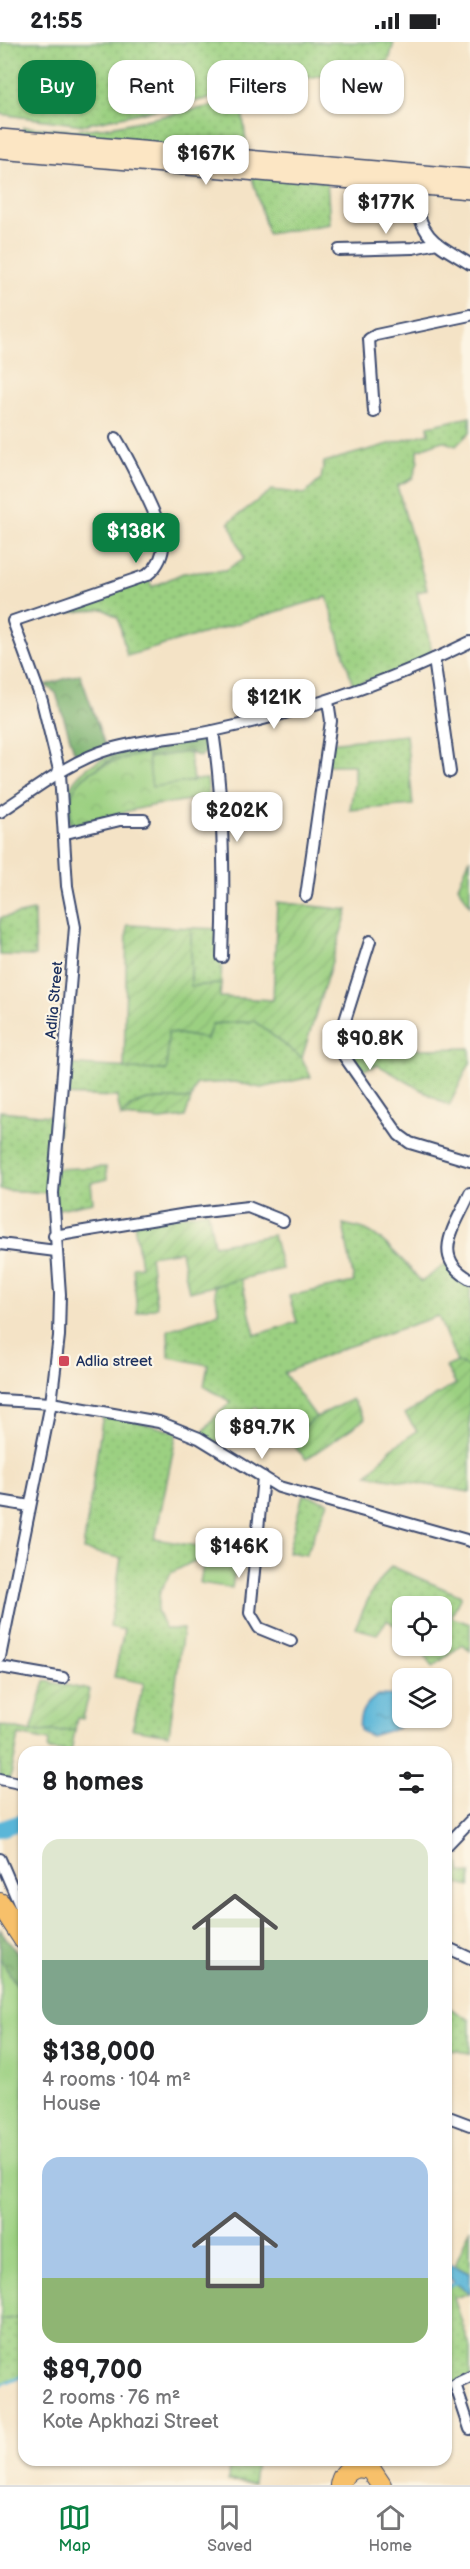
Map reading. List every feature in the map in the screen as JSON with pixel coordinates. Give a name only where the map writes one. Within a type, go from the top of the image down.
[{"type":"highway","points":[[0,1903],[18,1931]]},
{"type":"highway","points":[[0,1917],[18,1945]]},
{"type":"highway","points":[[339,2477],[360,2466]]},
{"type":"highway","points":[[366,2466],[377,2475],[381,2485]]},
{"type":"main road","points":[[0,137],[470,177]]},
{"type":"main road","points":[[0,151],[470,191]]},
{"type":"street","points":[[415,198],[424,231],[437,243],[470,264]]},
{"type":"street","points":[[339,250],[413,248],[437,243]]},
{"type":"street","points":[[374,412],[369,339],[376,335],[470,315]]},
{"type":"street","name":"Adlia Street","points":[[0,1657],[5,1611],[51,1403],[58,1336],[60,1294],[54,1236],[53,1192],[75,927],[67,886],[66,833],[60,774],[42,701],[13,621],[147,575],[156,568],[163,549],[161,530],[116,438]]},
{"type":"street","points":[[0,812],[60,774],[110,749],[213,731],[328,700],[434,659],[470,642]]},
{"type":"street","points":[[434,659],[450,772]]},
{"type":"street","points":[[306,897],[331,721],[328,700]]},
{"type":"street","points":[[213,731],[221,793],[225,888],[222,957]]},
{"type":"street","points":[[66,833],[120,820],[144,820]]},
{"type":"street","points":[[370,941],[337,1040],[338,1046],[399,1135],[410,1143],[470,1161]]},
{"type":"street","points":[[470,1193],[446,1250],[449,1262],[470,1279]]},
{"type":"street","points":[[54,1236],[187,1214],[248,1207],[283,1221]]},
{"type":"street","points":[[0,1244],[56,1251]]},
{"type":"street","points":[[0,1400],[51,1403],[159,1422],[199,1438],[279,1486],[328,1502],[470,1541]]},
{"type":"street","points":[[263,1477],[250,1613],[259,1628],[291,1641]]},
{"type":"street","points":[[0,1501],[30,1506]]},
{"type":"street","points":[[0,1667],[63,1678]]},
{"type":"street","points":[[0,1779],[18,1783]]},
{"type":"street","points":[[452,1840],[470,1821]]},
{"type":"street","points":[[0,1859],[18,1901]]},
{"type":"street","points":[[452,1950],[470,1958]]},
{"type":"street","points":[[452,2118],[470,2125]]},
{"type":"street","points":[[470,2378],[455,2384],[470,2429]]},
{"type":"green space","points":[[0,42],[394,42],[389,60],[320,60],[320,75],[308,78],[308,60],[207,60],[207,99],[195,101],[195,60],[108,60],[108,114],[135,114],[82,125],[0,114]]},
{"type":"green space","points":[[207,107],[207,114],[243,114],[248,158],[20,139],[23,127],[76,130],[110,127],[173,114],[195,114],[195,109]]},
{"type":"green space","points":[[251,174],[327,181],[330,224],[268,234]]},
{"type":"green space","points":[[470,417],[470,432],[456,446],[442,441],[418,450],[418,461],[413,478],[397,486],[427,589],[417,593],[434,659],[353,685],[327,597],[127,656],[118,618],[104,609],[65,613],[74,604],[148,577],[152,587],[183,573],[226,570],[244,558],[229,522],[272,490],[305,494],[321,479],[324,462],[429,433],[428,426]]},
{"type":"green space","points":[[80,674],[106,748],[94,753],[77,754],[74,751],[56,693],[45,685]]},
{"type":"green space","points":[[406,735],[413,805],[350,810],[354,765],[325,765],[328,743]]},
{"type":"green space","points":[[205,738],[207,751],[200,757],[189,752],[114,809],[115,820],[71,828],[83,778],[127,748]]},
{"type":"green space","points":[[127,748],[71,828],[67,797],[71,785],[89,767]]},
{"type":"green space","points":[[189,752],[193,780],[207,779],[209,797],[150,806],[73,824],[70,807],[73,793],[80,781],[90,772],[118,760],[147,753],[149,758]]},
{"type":"green space","points":[[189,752],[193,781],[152,787],[148,758]]},
{"type":"green space","points":[[470,858],[470,906],[458,886]]},
{"type":"green space","points":[[277,902],[348,910],[302,1058],[254,1021],[212,1024],[207,1039],[168,1032],[167,1070],[124,1069],[127,925],[191,928],[191,986],[221,984],[220,997],[273,1000]]},
{"type":"green space","points":[[34,911],[35,956],[0,955],[0,918]]},
{"type":"green space","points":[[191,928],[223,929],[221,984],[191,986]]},
{"type":"green space","points":[[254,1021],[302,1058],[311,1077],[261,1088],[235,1082],[196,1084],[191,1099],[144,1101],[135,1104],[121,1117],[117,1097],[60,1095],[62,1064],[166,1070],[167,1032],[207,1039],[212,1024]]},
{"type":"green space","points":[[470,1048],[470,1063],[449,1106],[378,1065],[354,1073],[342,1055],[371,1050]]},
{"type":"green space","points":[[191,1099],[185,1117],[161,1120],[121,1117],[135,1104],[144,1101]]},
{"type":"green space","points":[[0,1111],[59,1117],[55,1169],[106,1167],[107,1179],[91,1183],[93,1202],[54,1210],[53,1193],[0,1190]]},
{"type":"green space","points":[[208,1211],[214,1245],[273,1235],[282,1269],[189,1292],[181,1251],[150,1256],[157,1307],[137,1313],[133,1267],[141,1266],[134,1223]]},
{"type":"green space","points":[[343,1224],[366,1230],[380,1239],[421,1282],[449,1262],[470,1279],[470,1368],[457,1362],[438,1316],[344,1348],[284,1373],[316,1417],[289,1441],[256,1407],[212,1446],[199,1438],[212,1420],[231,1402],[204,1386],[208,1365],[169,1357],[168,1330],[219,1313],[214,1286],[241,1278],[255,1335],[297,1322],[289,1296],[354,1282]]},
{"type":"green space","points":[[457,1362],[470,1368],[470,1492],[367,1475],[391,1449],[417,1431],[405,1414],[456,1384],[446,1367]]},
{"type":"green space","points":[[352,1399],[365,1419],[306,1459],[289,1441],[316,1417]]},
{"type":"green space","points":[[103,1413],[177,1432],[155,1539],[245,1554],[255,1559],[254,1569],[192,1562],[171,1573],[160,1591],[157,1611],[165,1629],[183,1629],[169,1735],[132,1729],[144,1683],[114,1677],[124,1630],[110,1627],[121,1558],[83,1550]]},
{"type":"green space","points":[[303,1494],[328,1502],[306,1555],[288,1552]]},
{"type":"green space","points":[[204,1561],[236,1566],[232,1588],[200,1583]]},
{"type":"green space","points":[[391,1566],[461,1596],[452,1615],[452,1596],[392,1596],[392,1624],[387,1620],[377,1634],[355,1628],[371,1593]]},
{"type":"green space","points":[[452,1617],[470,1624],[470,1651],[463,1644],[452,1652]]},
{"type":"green space","points":[[425,1656],[447,1656],[433,1667]]},
{"type":"green space","points":[[45,1681],[90,1690],[83,1719],[77,1718],[75,1730],[31,1732]]},
{"type":"green space","points":[[0,1725],[31,1732],[75,1730],[72,1746],[48,1746],[49,1741],[19,1735],[10,1781],[0,1779]]},
{"type":"green space","points":[[18,1823],[18,1829],[0,1829]]},
{"type":"green space","points":[[454,1837],[461,1873],[470,1873],[470,1887],[458,1883],[452,1900],[452,1839]]},
{"type":"green space","points":[[0,1929],[18,1954],[18,1987],[0,1959]]},
{"type":"green space","points":[[0,1959],[18,1987],[18,2317],[0,2320]]},
{"type":"green space","points":[[452,2010],[470,2020],[470,2053],[452,2050]]},
{"type":"green space","points":[[470,2228],[470,2274],[455,2266]]},
{"type":"green space","points":[[455,2283],[470,2293],[454,2298],[470,2347],[470,2377],[452,2384],[452,2284]]},
{"type":"green space","points":[[18,2317],[18,2378],[0,2385],[0,2320]]},
{"type":"green space","points":[[229,2466],[255,2466],[253,2483],[228,2482]]},
{"type":"water","points":[[379,1695],[392,1696],[392,1728],[398,1728],[371,1736],[360,1731],[361,1715],[370,1702]]},
{"type":"water","points":[[452,2264],[470,2274],[470,2293],[452,2280]]},
{"type":"waterway","points":[[0,1829],[18,1823]]},
{"type":"waterway","points":[[452,2284],[458,2282]]},
{"type":"waterway","points":[[0,2385],[18,2378]]},
{"type":"place","name":"Adlia street","points":[[64,1361]]}]
